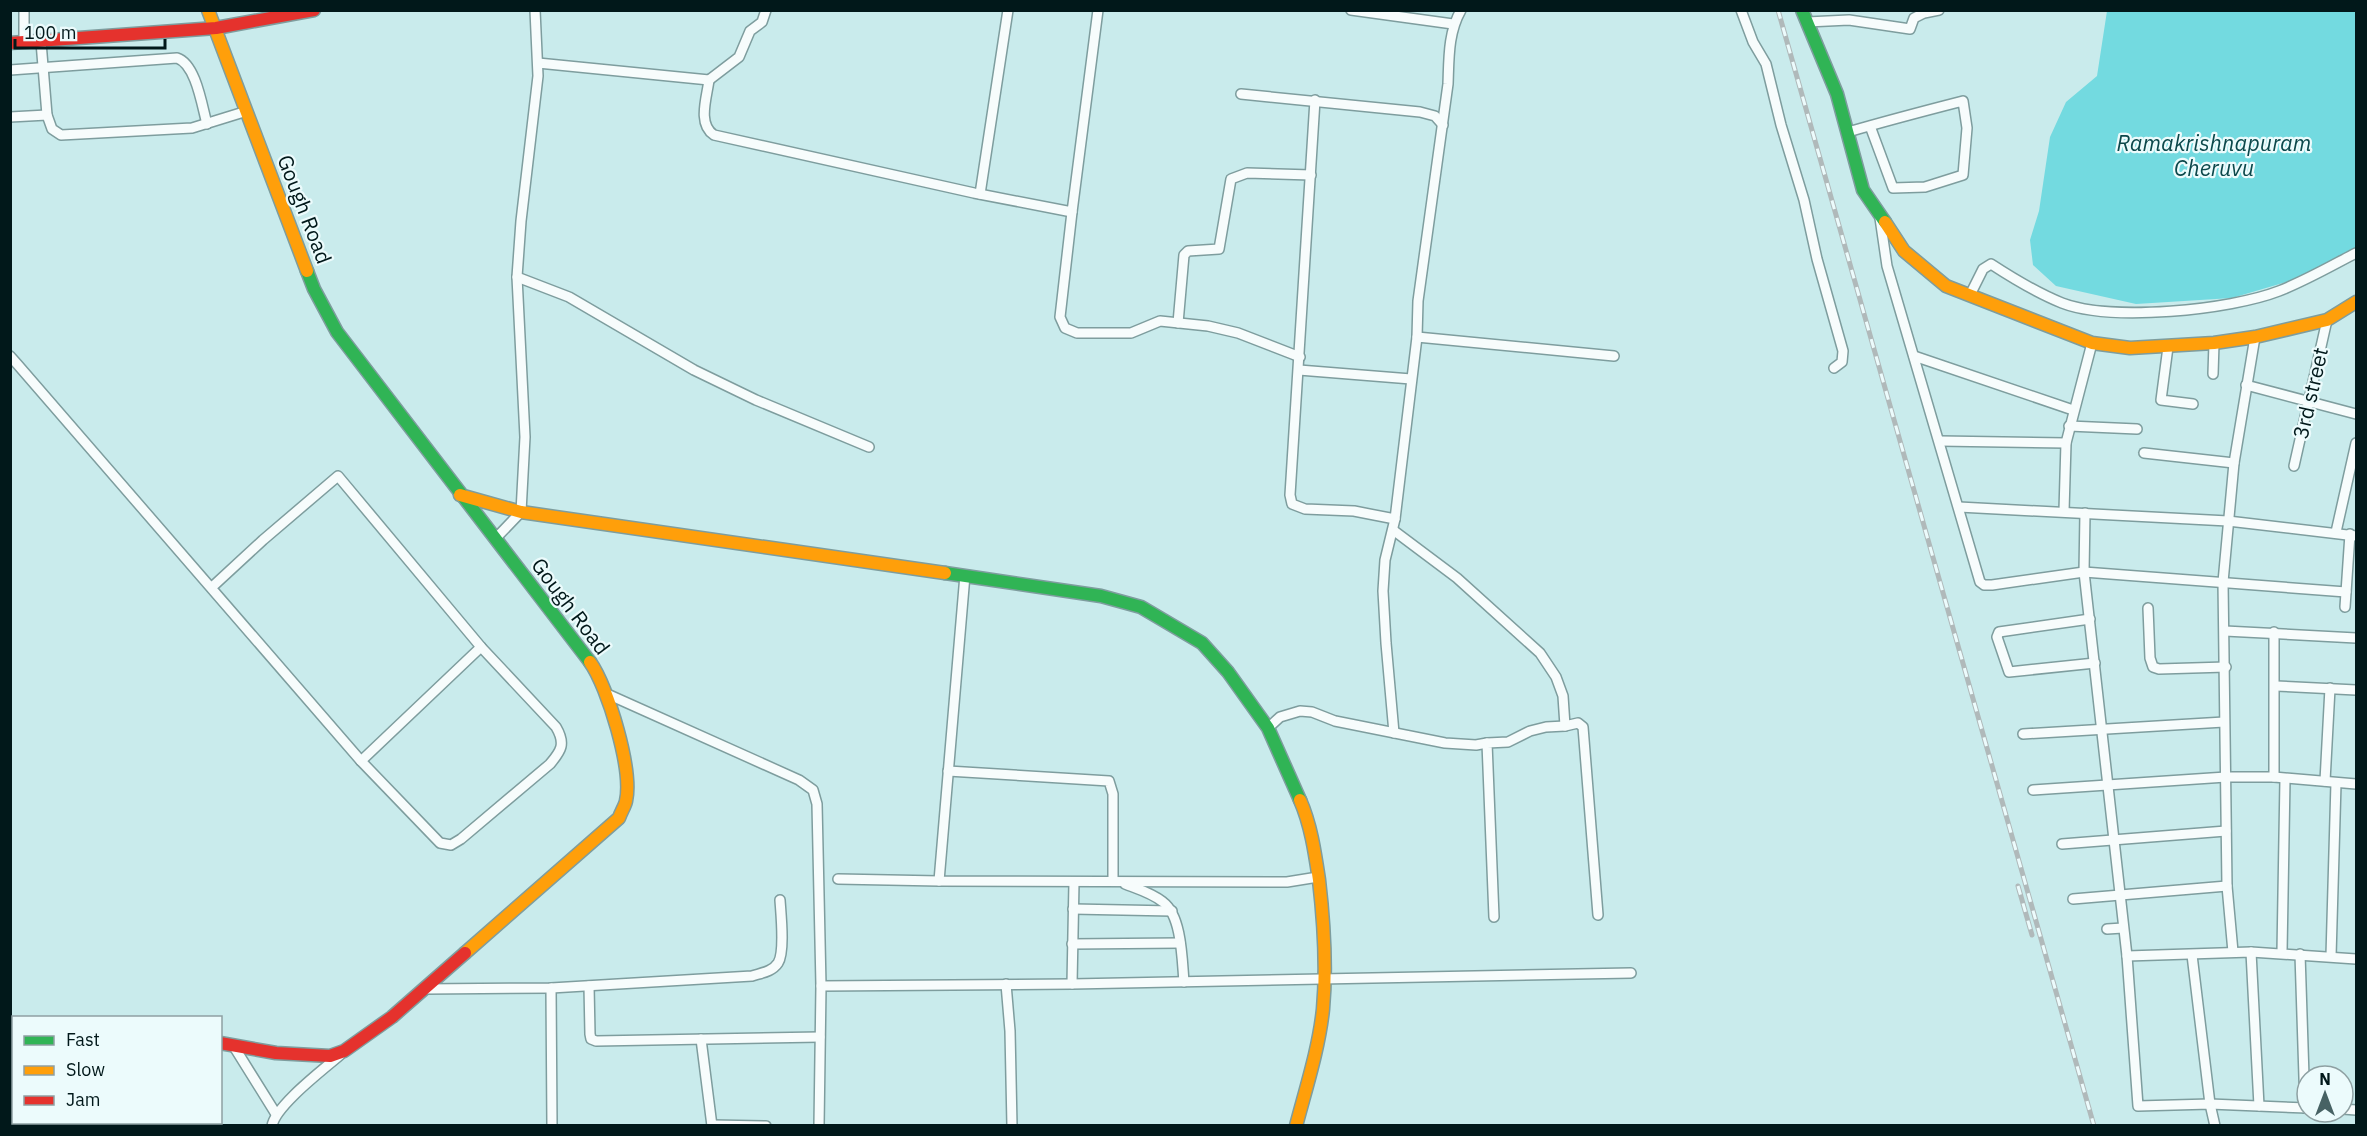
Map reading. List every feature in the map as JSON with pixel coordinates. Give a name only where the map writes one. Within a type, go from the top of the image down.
[{"type":"street","points":[[24,10],[24,42]]},
{"type":"street","name":"Gough Road","points":[[208,10],[314,289],[337,332],[598,673],[621,742],[626,766],[626,801],[619,818],[392,1017],[344,1051],[330,1056],[276,1053],[227,1044]]},
{"type":"street","points":[[10,43],[216,28],[314,10]]},
{"type":"street","points":[[496,538],[521,512],[525,437],[517,277],[538,63],[535,10]]},
{"type":"street","points":[[538,63],[709,80],[739,57],[750,31],[762,22],[766,10]]},
{"type":"street","points":[[980,194],[1008,10]]},
{"type":"street","points":[[1098,10],[1060,317],[1065,328],[1077,333],[1131,333],[1160,321],[1209,326],[1238,333],[1300,357]]},
{"type":"street","points":[[1351,10],[1453,24]]},
{"type":"street","points":[[1394,733],[1383,591],[1385,560],[1395,519],[1418,301],[1448,84],[1449,52],[1453,24],[1461,10]]},
{"type":"street","points":[[1741,10],[1744,24],[1766,64],[1781,125],[1804,200],[1817,259],[1843,351],[1842,362],[1834,368]]},
{"type":"street","points":[[1939,10],[1914,18],[1910,29],[1804,16],[1837,94],[1863,190],[1904,251],[1946,286],[2091,343],[2130,348],[2169,347],[2255,337],[2327,320],[2356,302]]},
{"type":"street","points":[[41,42],[47,116],[52,129],[61,135],[192,128],[247,111]]},
{"type":"street","points":[[10,70],[168,58],[183,60],[191,70],[207,124]]},
{"type":"street","points":[[709,80],[705,124],[707,131],[714,135],[1072,212]]},
{"type":"street","points":[[1241,94],[1316,100],[1430,114],[1443,125]]},
{"type":"street","points":[[1316,100],[1290,495],[1292,504],[1305,508],[1354,511],[1395,519]]},
{"type":"street","points":[[1848,132],[1963,100],[1967,128],[1963,175],[1925,187],[1893,188],[1870,126]]},
{"type":"street","points":[[10,117],[47,116]]},
{"type":"street","points":[[1178,323],[1184,255],[1188,251],[1219,249],[1222,245],[1230,179],[1247,172],[1311,175]]},
{"type":"street","points":[[1880,218],[1887,266],[1980,582],[1984,585],[2084,572],[2346,592]]},
{"type":"street","points":[[1970,296],[1983,269],[1991,264],[2009,278],[2062,303],[2080,308],[2107,312],[2144,312],[2215,307],[2245,302],[2279,291],[2356,253]]},
{"type":"street","points":[[517,277],[569,297],[694,370],[756,400],[869,447]]},
{"type":"street","name":"3rd street","points":[[2294,466],[2327,320]]},
{"type":"street","points":[[1416,337],[1614,356]]},
{"type":"street","points":[[2234,952],[2227,886],[2224,722],[2226,667],[2223,582],[2234,463],[2255,337]]},
{"type":"street","points":[[2064,511],[2066,443],[2091,343]]},
{"type":"street","points":[[2213,374],[2214,343]]},
{"type":"street","points":[[2169,347],[2161,400],[2193,404]]},
{"type":"street","points":[[10,356],[211,588],[361,761],[440,843],[451,845],[461,839],[550,764],[560,752],[563,744],[562,737],[556,727],[481,647],[338,476],[211,588]]},
{"type":"street","points":[[1914,356],[2073,410]]},
{"type":"street","points":[[1299,370],[1411,379]]},
{"type":"street","points":[[2246,385],[2356,414]]},
{"type":"street","points":[[2070,426],[2137,429]]},
{"type":"street","points":[[1940,441],[2066,443]]},
{"type":"street","points":[[2336,532],[2356,442]]},
{"type":"street","points":[[2144,453],[2234,463]]},
{"type":"street","points":[[460,495],[521,512],[1101,596],[1141,607],[1202,644],[1228,672],[1268,728],[1306,813],[1326,938],[1323,1010],[1313,1061],[1296,1125]]},
{"type":"street","points":[[1959,507],[2228,521],[2353,535],[2345,607]]},
{"type":"street","points":[[2085,513],[2084,572],[2127,956],[2138,1106],[2210,1104],[2295,1108]]},
{"type":"street","points":[[1393,530],[1457,578],[1540,653],[1556,677],[1563,696],[1565,726]]},
{"type":"street","points":[[939,881],[965,575]]},
{"type":"street","points":[[2148,608],[2150,658],[2153,668],[2226,667]]},
{"type":"street","points":[[2090,619],[1999,632],[1996,638],[2009,672],[2095,663]]},
{"type":"street","points":[[2225,630],[2356,638]]},
{"type":"street","points":[[2274,632],[2276,686],[2274,777]]},
{"type":"street","points":[[361,761],[481,647]]},
{"type":"street","points":[[2276,686],[2356,690]]},
{"type":"street","points":[[2325,781],[2330,688]]},
{"type":"street","points":[[605,693],[799,780],[813,790],[817,804],[821,986],[819,1125]]},
{"type":"street","points":[[1268,728],[1280,717],[1300,711],[1312,712],[1335,720],[1394,733],[1445,743],[1476,746],[1508,742],[1530,731],[1578,723],[1585,733],[1598,915]]},
{"type":"street","points":[[2023,734],[2224,722]]},
{"type":"street","points":[[1487,743],[1494,917]]},
{"type":"street","points":[[948,771],[1110,781],[1113,794],[1116,881]]},
{"type":"street","points":[[2033,790],[2226,777],[2274,777],[2356,784]]},
{"type":"street","points":[[2282,952],[2285,778]]},
{"type":"street","points":[[2331,956],[2336,783]]},
{"type":"street","points":[[2062,844],[2226,831]]},
{"type":"street","points":[[838,879],[1287,882],[1318,877]]},
{"type":"street","points":[[1116,881],[1149,894],[1172,911],[1180,943],[1184,982]]},
{"type":"street","points":[[1072,984],[1074,882]]},
{"type":"street","points":[[2073,899],[2227,886]]},
{"type":"street","points":[[424,989],[550,988],[752,976],[769,971],[777,964],[781,955],[780,900]]},
{"type":"street","points":[[1073,909],[1172,911]]},
{"type":"street","points":[[2107,929],[2123,928]]},
{"type":"street","points":[[1072,944],[1180,943]]},
{"type":"street","points":[[2251,952],[2259,1106]]},
{"type":"street","points":[[2127,956],[2282,952],[2356,959]]},
{"type":"street","points":[[2300,954],[2304,1064]]},
{"type":"street","points":[[2192,955],[2210,1104],[2215,1125]]},
{"type":"street","points":[[821,986],[1072,984],[1631,973]]},
{"type":"street","points":[[1006,984],[1010,1031],[1012,1125]]},
{"type":"street","points":[[589,986],[591,1039],[602,1041],[820,1037]]},
{"type":"street","points":[[550,988],[552,1125]]},
{"type":"street","points":[[701,1039],[712,1125],[766,1125]]},
{"type":"street","points":[[227,1044],[276,1114]]},
{"type":"street","points":[[272,1125],[276,1114],[293,1096],[344,1051]]},
{"type":"water","name":"Ramakrishnapuram Cheruvu","points":[[2107,11],[2356,11],[2356,249],[2314,274],[2232,298],[2136,304],[2056,286],[2033,265],[2030,240],[2039,211],[2050,137],[2066,102],[2097,76]]},
{"type":"railway","points":[[1778,10],[2094,1126]]},
{"type":"railway","points":[[2018,886],[2032,935]]},
{"type":"traffic: fast","points":[[1802,10],[1837,94],[1863,190],[1885,222]]},
{"type":"traffic: fast","points":[[307,271],[337,332],[590,662]]},
{"type":"traffic: fast","points":[[945,573],[1101,596],[1141,607],[1202,643],[1228,672],[1268,728],[1300,800]]},
{"type":"traffic: slow","points":[[208,10],[307,271]]},
{"type":"traffic: slow","points":[[1885,222],[1904,251],[1946,286],[2092,343],[2130,348],[2214,343],[2255,337],[2327,320],[2356,302]]},
{"type":"traffic: slow","points":[[460,495],[521,512],[945,573]]},
{"type":"traffic: slow","points":[[465,953],[619,818],[625,805],[626,770],[617,729],[604,690],[590,662]]},
{"type":"traffic: slow","points":[[1296,1126],[1318,1038],[1325,976],[1324,928],[1319,880],[1310,829],[1300,800]]},
{"type":"traffic: jam","points":[[10,43],[216,28],[314,10]]},
{"type":"traffic: jam","points":[[222,1043],[276,1053],[330,1056],[344,1051],[392,1017],[465,953]]}]
